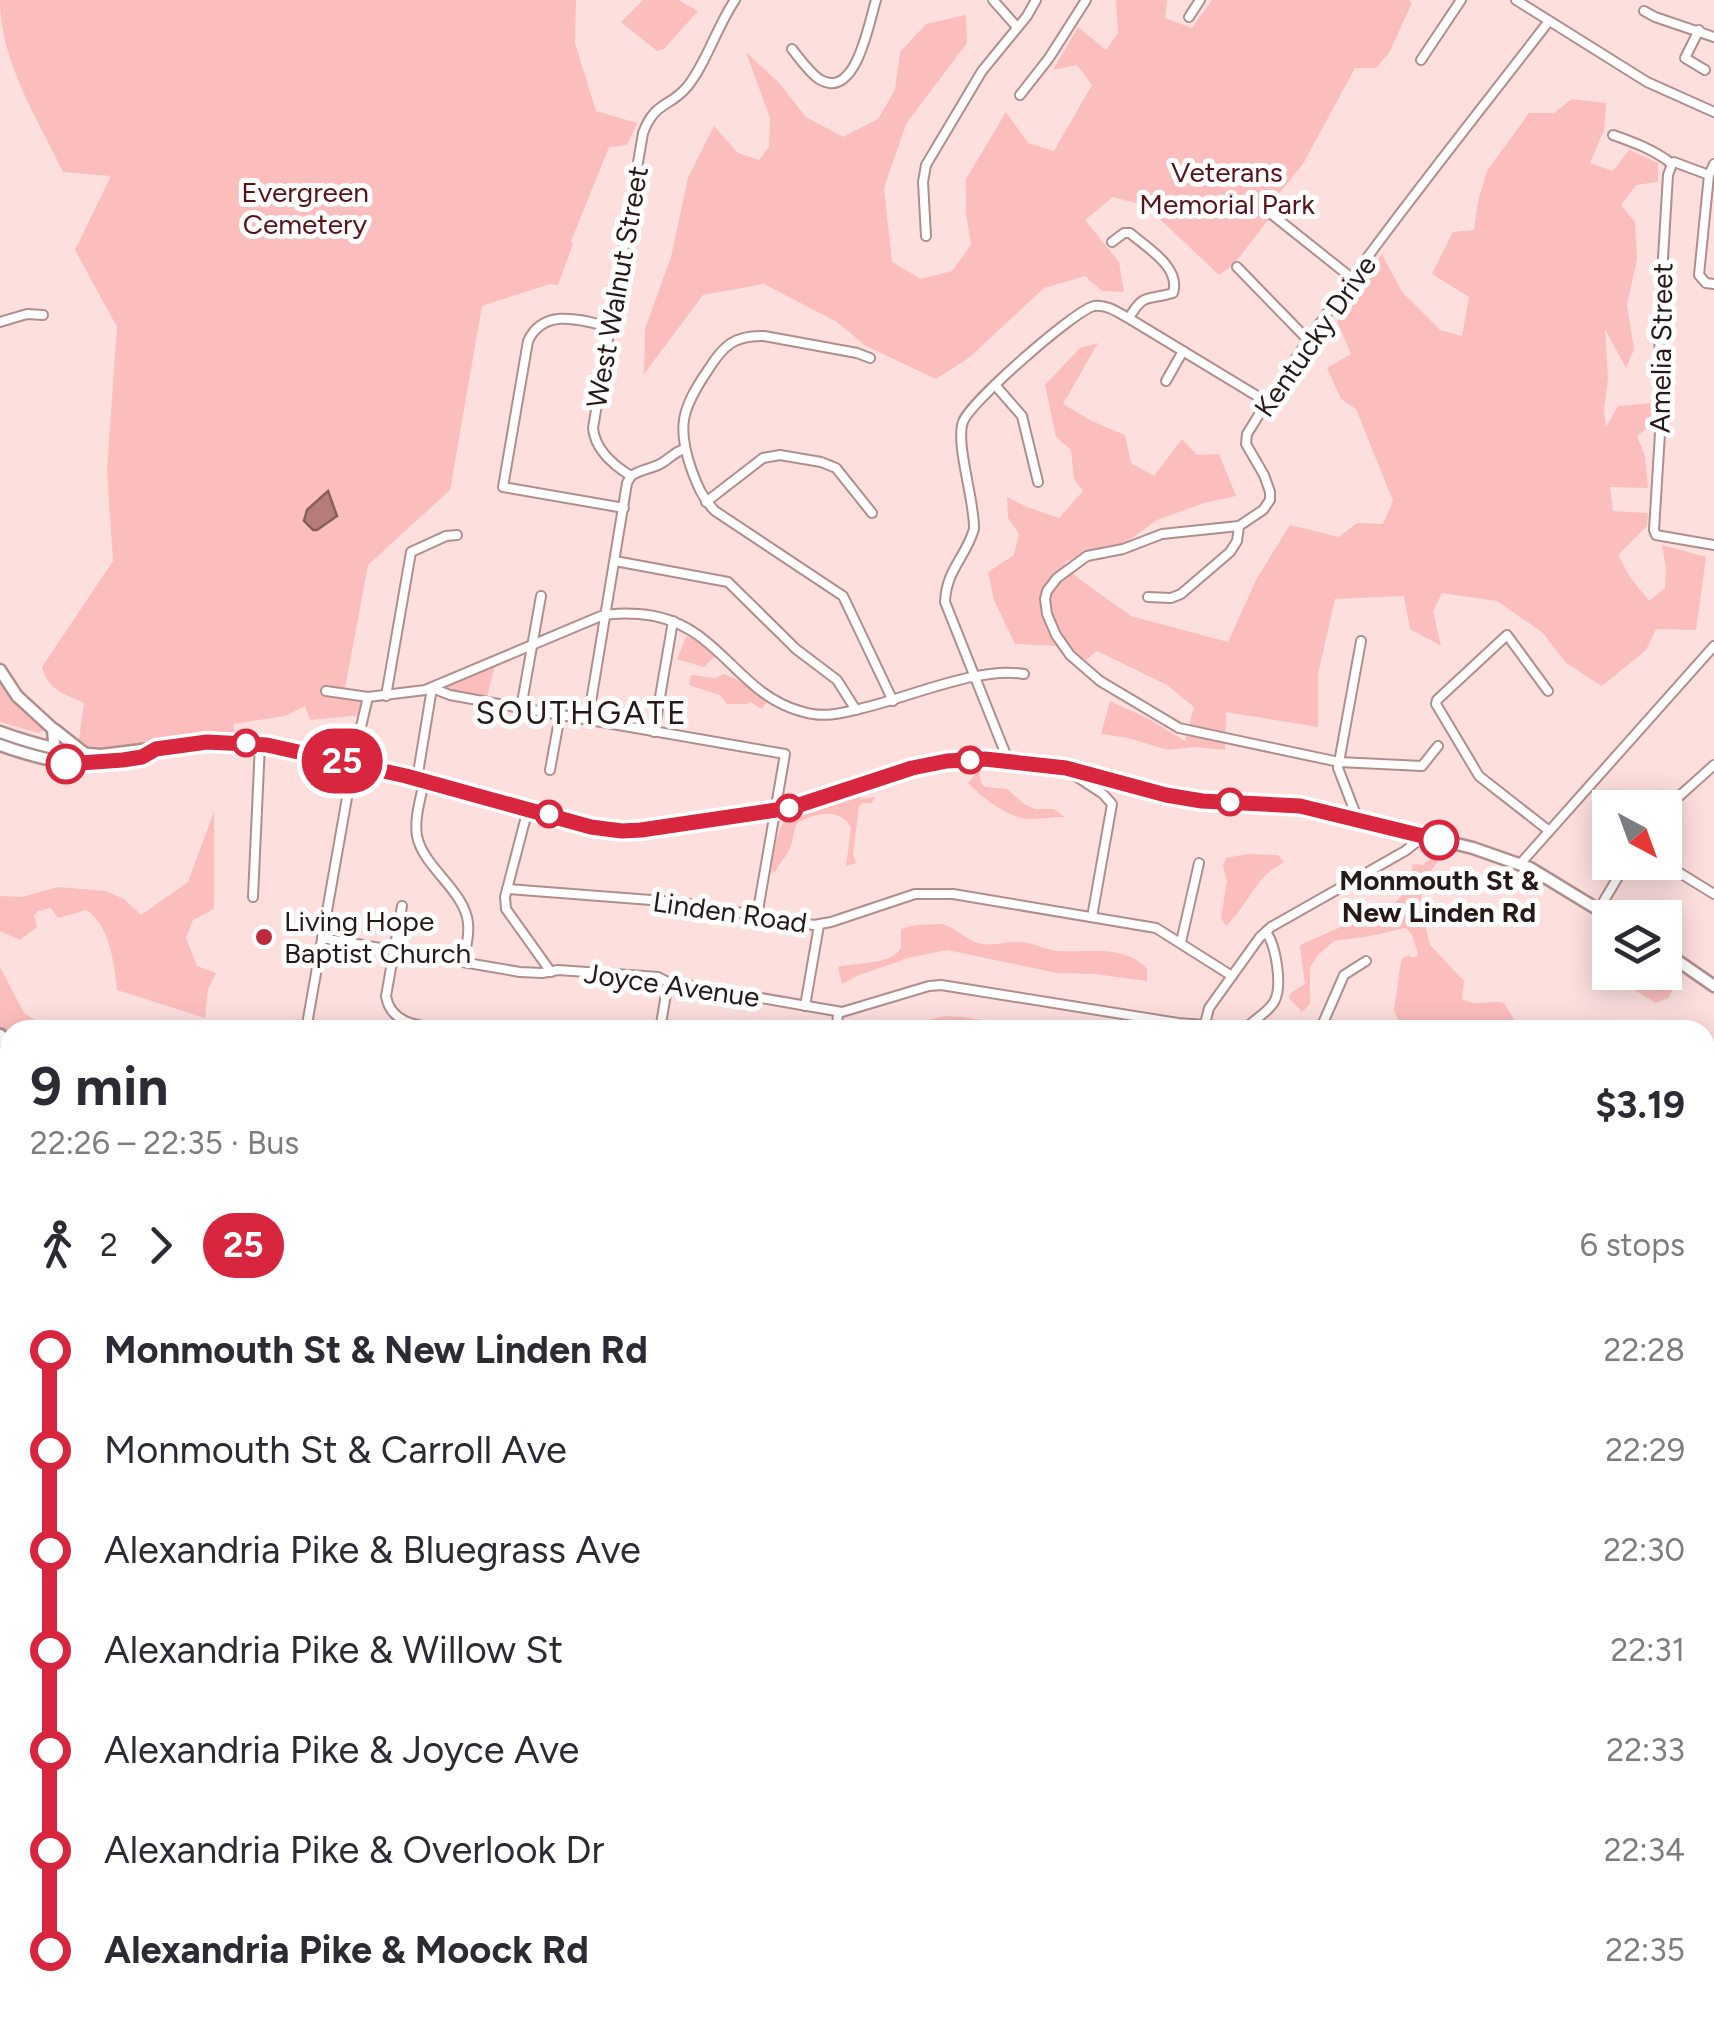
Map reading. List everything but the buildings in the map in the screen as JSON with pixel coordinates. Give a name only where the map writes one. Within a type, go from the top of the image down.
[{"type":"main road","points":[[0,670],[17,696],[85,754]]},
{"type":"main road","points":[[31,743],[47,733],[49,723]]},
{"type":"main road","points":[[49,723],[55,735],[52,761]]},
{"type":"main road","points":[[0,732],[85,754],[207,742],[260,744],[354,758],[591,827],[622,831],[776,810],[947,761],[1008,760],[1066,768],[1202,801],[1300,806],[1421,835],[1520,864],[1592,904]]},
{"type":"main road","points":[[0,745],[52,761],[106,763],[142,757],[156,749]]},
{"type":"main road","points":[[1682,960],[1714,984]]},
{"type":"street","name":"West Walnut Street","points":[[631,476],[601,450],[592,431],[644,133],[648,119],[658,107],[688,86],[735,0]]},
{"type":"street","points":[[792,49],[822,81],[844,80],[854,69],[876,0]]},
{"type":"street","points":[[993,0],[1017,27]]},
{"type":"street","points":[[926,236],[922,182],[926,166],[982,71],[1036,0]]},
{"type":"street","points":[[1020,95],[1086,0]]},
{"type":"street","points":[[1189,17],[1200,0]]},
{"type":"street","points":[[1421,60],[1461,0]]},
{"type":"street","points":[[1516,0],[1647,82],[1714,112]]},
{"type":"street","points":[[1644,10],[1714,37]]},
{"type":"street","name":"Kentucky Drive","points":[[1239,526],[1261,513],[1270,500],[1264,475],[1246,442],[1267,402],[1353,278],[1548,21]]},
{"type":"street","points":[[1699,30],[1685,58],[1704,70]]},
{"type":"street","points":[[1613,135],[1672,164],[1709,175]]},
{"type":"street","name":"Amelia Street","points":[[1672,164],[1662,248],[1661,418],[1655,533],[1714,544]]},
{"type":"street","points":[[1714,164],[1709,175],[1699,275],[1706,283],[1714,284]]},
{"type":"street","points":[[1265,210],[1353,278]]},
{"type":"street","points":[[1112,242],[1130,233],[1168,266],[1175,284],[1172,293],[1143,299],[1128,318]]},
{"type":"street","points":[[1236,267],[1308,341]]},
{"type":"street","points":[[1008,760],[946,606],[948,576],[974,529],[961,432],[966,416],[995,385],[1083,311],[1101,306],[1128,318],[1267,402]]},
{"type":"street","points":[[0,322],[27,314],[43,315]]},
{"type":"street","points":[[610,327],[568,318],[553,319],[539,325],[530,336],[502,487],[624,508]]},
{"type":"street","points":[[870,358],[777,338],[738,338],[716,357],[691,394],[683,424],[684,449],[706,502],[844,597],[893,701]]},
{"type":"street","points":[[1166,381],[1183,351]]},
{"type":"street","points":[[995,385],[1022,416],[1038,482]]},
{"type":"street","points":[[588,720],[627,483],[637,471],[659,465],[684,449]]},
{"type":"street","points":[[706,502],[763,458],[780,455],[836,468],[872,513]]},
{"type":"street","points":[[1148,597],[1171,598],[1181,594],[1231,550],[1239,526],[1162,534],[1123,549],[1086,556],[1047,590],[1045,605],[1056,635],[1070,655],[1100,681],[1195,734],[1339,762],[1422,766],[1438,746]]},
{"type":"street","points":[[386,696],[411,552],[456,535]]},
{"type":"street","points":[[615,561],[728,582],[796,648],[838,680],[856,710]]},
{"type":"street","points":[[521,708],[541,596]]},
{"type":"street","points":[[326,691],[368,698],[432,688],[606,614],[642,614],[673,620],[708,640],[753,685],[777,702],[821,716],[893,701],[974,677],[1004,672],[1024,674]]},
{"type":"street","points":[[654,732],[673,620]]},
{"type":"street","points":[[1548,691],[1507,635],[1436,704],[1479,776],[1548,830]]},
{"type":"street","points":[[1358,820],[1338,768],[1361,641]]},
{"type":"street","points":[[1520,864],[1714,646]]},
{"type":"street","points":[[432,688],[521,708],[785,754],[757,916]]},
{"type":"street","points":[[432,688],[417,835],[467,917],[463,962]]},
{"type":"street","points":[[308,1020],[368,698]]},
{"type":"street","points":[[550,770],[560,715]]},
{"type":"street","points":[[253,897],[260,744]]},
{"type":"street","points":[[1682,794],[1714,765]]},
{"type":"street","points":[[1066,768],[1103,794],[1112,807],[1092,917]]},
{"type":"street","points":[[507,889],[528,809]]},
{"type":"street","points":[[1206,1020],[1209,1008],[1266,932],[1403,852],[1421,835]]},
{"type":"street","points":[[1181,942],[1199,863]]},
{"type":"street","points":[[1682,874],[1714,894]]},
{"type":"street","name":"Linden Road","points":[[507,889],[686,904],[819,924],[913,894],[974,897],[1156,928],[1232,976]]},
{"type":"street","name":"Joyce Avenue","points":[[507,889],[508,914],[550,972],[658,977],[838,1012],[850,1012],[942,985],[1160,1020]]},
{"type":"street","points":[[401,1020],[391,1012],[386,996],[402,906]]},
{"type":"street","points":[[806,1006],[819,924]]},
{"type":"street","points":[[1254,1020],[1271,1006],[1278,992],[1272,940],[1266,932]]},
{"type":"street","points":[[322,938],[520,972],[550,972]]},
{"type":"street","points":[[1324,1020],[1344,976],[1366,961]]},
{"type":"street","points":[[662,1020],[668,982]]},
{"type":"street","points":[[838,1012],[838,1020]]},
{"type":"green space","name":"Evergreen Cemetery","points":[[0,0],[576,0],[575,43],[596,111],[637,123],[627,145],[609,147],[571,241],[558,285],[550,284],[482,306],[450,490],[368,565],[344,694],[368,697],[362,715],[310,720],[305,706],[285,716],[234,724],[235,742],[101,755],[78,747],[84,703],[52,686],[42,667],[113,561],[107,470],[117,327],[75,250],[111,176],[63,172],[13,67]]},
{"type":"green space","points":[[643,0],[678,0],[698,11],[664,49],[657,51],[621,22]]},
{"type":"green space","name":"Veterans Memorial Park","points":[[1116,0],[1167,0],[1165,18],[1192,28],[1212,0],[1412,3],[1389,53],[1376,68],[1355,68],[1303,164],[1276,197],[1270,198],[1266,209],[1272,215],[1234,264],[1219,275],[1146,206],[1113,197],[1085,220],[1119,262],[1124,292],[1102,291],[1085,276],[1044,288],[970,357],[936,379],[866,346],[837,322],[764,284],[703,295],[644,374],[645,329],[671,257],[688,178],[714,126],[738,153],[759,160],[769,147],[770,118],[746,52],[779,83],[806,117],[843,137],[878,119],[895,90],[900,52],[926,24],[966,15],[967,43],[906,124],[884,188],[892,262],[921,279],[952,271],[971,245],[966,179],[1006,112],[1028,143],[1054,151],[1092,85],[1077,65],[1053,70],[1078,27],[1106,50],[1118,33]]},
{"type":"green space","points":[[1572,99],[1606,103],[1604,130],[1590,163],[1613,171],[1629,150],[1658,163],[1658,182],[1636,185],[1621,205],[1635,222],[1637,259],[1627,305],[1634,350],[1626,368],[1605,329],[1606,427],[1618,406],[1652,403],[1651,425],[1637,436],[1645,456],[1648,488],[1610,487],[1613,511],[1648,513],[1647,526],[1618,555],[1649,601],[1665,588],[1662,545],[1706,557],[1696,630],[1656,629],[1646,650],[1602,686],[1566,663],[1542,632],[1497,601],[1442,593],[1433,611],[1441,646],[1410,629],[1404,596],[1335,599],[1318,674],[1318,727],[1226,712],[1225,750],[1168,750],[1101,734],[1110,701],[1185,741],[1194,707],[1167,685],[1097,651],[1086,660],[1056,646],[1015,644],[994,600],[988,572],[1014,555],[1019,534],[1008,518],[1007,497],[1059,518],[1083,491],[1074,479],[1071,450],[1056,437],[1045,385],[1080,348],[1098,343],[1063,404],[1125,435],[1131,463],[1154,476],[1182,439],[1197,455],[1219,454],[1236,496],[1157,520],[1125,543],[1096,548],[1064,563],[1074,575],[1131,616],[1228,642],[1257,578],[1290,525],[1339,537],[1357,523],[1383,524],[1393,501],[1356,409],[1341,399],[1327,368],[1351,354],[1337,321],[1382,254],[1402,292],[1440,330],[1462,336],[1469,297],[1432,274],[1453,232],[1474,230],[1487,171],[1529,113],[1554,113]]},
{"type":"green space","points":[[691,636],[716,655],[704,667],[677,659],[686,637]]},
{"type":"green space","points":[[496,661],[486,701],[432,688]]},
{"type":"green space","points":[[724,674],[742,682],[767,702],[762,709],[750,702],[727,704],[720,695],[689,685],[691,675],[715,678]]},
{"type":"green space","points":[[0,683],[22,710],[44,728],[43,731],[0,722]]},
{"type":"green space","points":[[979,770],[985,787],[1007,789],[1024,804],[1035,809],[1054,809],[1064,817],[1023,818],[1006,812],[968,783]]},
{"type":"green space","points":[[857,792],[862,799],[876,797],[859,806],[853,855],[856,863],[846,866],[851,827],[833,814],[819,815],[797,823],[790,849],[771,873],[779,833],[791,814]]},
{"type":"green space","points":[[214,812],[214,909],[193,920],[186,938],[197,966],[216,973],[208,989],[205,1018],[117,990],[106,935],[86,910],[58,918],[51,908],[38,911],[34,915],[37,927],[20,940],[0,931],[0,896],[22,897],[58,887],[106,891],[124,899],[141,915],[188,882]]},
{"type":"green space","points":[[1433,847],[1446,850],[1422,883],[1421,908],[1430,945],[1464,981],[1462,999],[1504,1003],[1514,1020],[1397,1020],[1394,1010],[1401,961],[1418,954],[1406,928],[1334,941],[1310,967],[1310,1004],[1302,1012],[1289,998],[1305,984],[1302,944],[1393,904],[1408,886],[1412,864],[1423,865],[1435,855]]},
{"type":"green space","points":[[1278,855],[1284,862],[1263,878],[1226,926],[1221,918],[1227,881],[1223,866],[1226,858]]},
{"type":"green space","points":[[942,924],[982,944],[1021,942],[1059,951],[1128,956],[1147,969],[1147,981],[1057,973],[947,950],[908,958],[842,984],[838,967],[897,953],[901,929]]},
{"type":"green space","points":[[0,967],[24,1013],[35,1020],[0,1020]]},
{"type":"green space","points":[[1635,990],[1672,990],[1668,998],[1656,1003]]},
{"type":"green space","points":[[944,1016],[981,1020],[928,1020]]},
{"type":"shaded area","points":[[328,491],[337,516],[313,530],[304,521],[307,510]]},
{"type":"bus line","name":"25","points":[[66,764],[123,760],[142,757],[156,749],[207,742],[267,745],[406,776],[591,827],[622,831],[790,808],[912,768],[947,761],[1008,760],[1066,768],[1175,797],[1300,806],[1439,840]]},
{"type":"place","name":"Monmouth St & New Linden Rd","points":[[1439,840]]},
{"type":"place","name":"Living Hope Baptist Church","points":[[264,937]]},
{"type":"district","name":"SOUTHGATE","points":[[582,713]]}]
